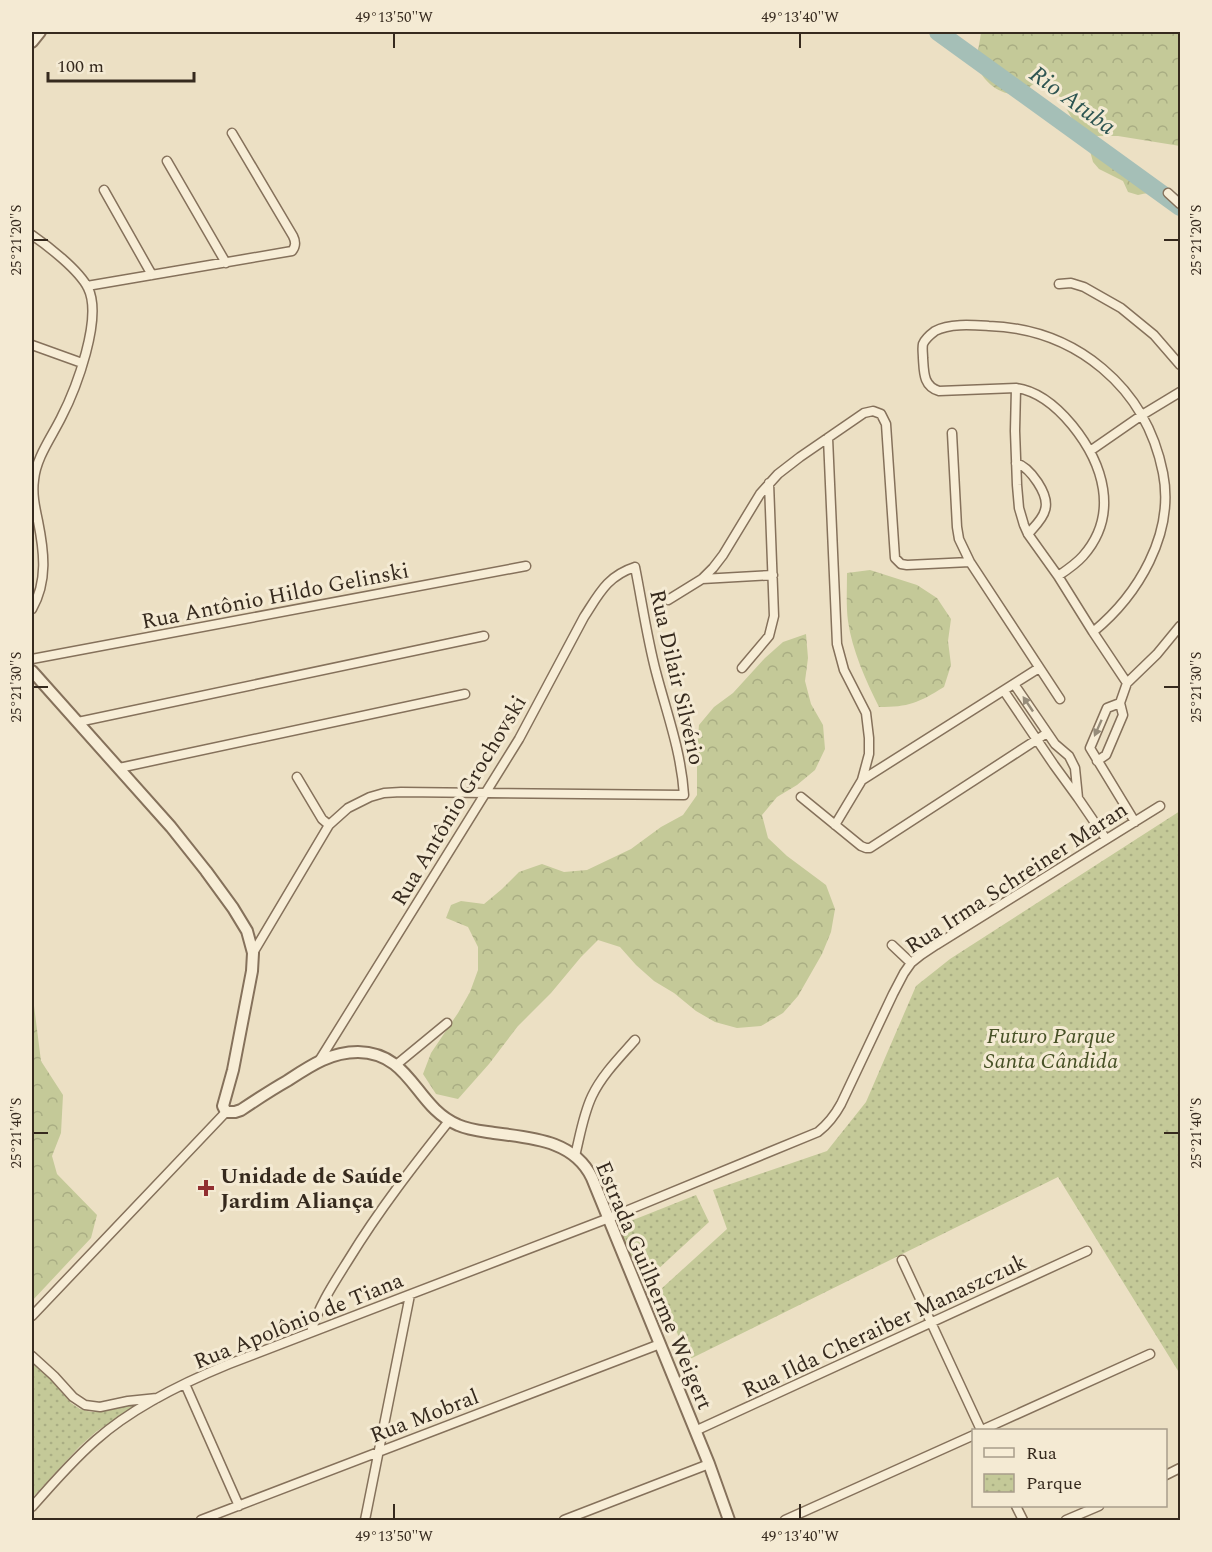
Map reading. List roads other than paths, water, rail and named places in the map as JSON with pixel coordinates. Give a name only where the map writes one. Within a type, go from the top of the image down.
[{"type":"street","points":[[32,42],[40,32]]},
{"type":"street","points":[[87,285],[292,251],[296,241],[232,133]]},
{"type":"street","points":[[167,161],[226,262]]},
{"type":"street","points":[[104,190],[153,275]]},
{"type":"street","points":[[1168,193],[1180,204]]},
{"type":"street","points":[[32,235],[60,258],[87,285],[93,305],[93,317],[73,391],[42,453],[33,482],[34,503],[44,562],[42,585],[32,609]]},
{"type":"street","points":[[1059,284],[1071,283],[1084,287],[1121,308],[1154,335],[1180,366]]},
{"type":"street","points":[[1058,576],[1076,563],[1090,547],[1099,529],[1104,500],[1102,481],[1096,462],[1067,420],[1049,402],[1026,389],[939,391],[929,386],[924,376],[923,345],[928,336],[937,330],[993,326],[1044,335],[1074,348],[1100,366],[1123,389],[1142,415],[1156,445],[1164,477],[1166,493],[1162,523],[1153,552],[1140,579],[1114,613],[1093,632]]},
{"type":"street","points":[[32,345],[82,363]]},
{"type":"street","points":[[1016,388],[1016,463],[1019,508],[1028,534],[1127,683]]},
{"type":"street","points":[[1090,451],[1180,392]]},
{"type":"street","points":[[668,600],[702,579],[723,555],[753,503],[788,465],[864,413],[873,411],[881,414],[886,424],[895,558],[901,564],[907,565],[970,562]]},
{"type":"street","points":[[952,433],[959,539],[970,562],[1059,699]]},
{"type":"street","points":[[828,438],[837,644],[844,670],[863,704],[868,723],[869,754],[862,780],[835,825]]},
{"type":"street","points":[[1016,463],[1027,469],[1046,498],[1044,513],[1028,534]]},
{"type":"street","points":[[742,668],[764,644],[772,627],[774,603],[769,483]]},
{"type":"street","name":"Rua Antônio Hildo Gelinski","points":[[32,659],[526,566]]},
{"type":"street","name":"Rua Antônio Grochovski","points":[[319,1060],[519,738],[596,598],[614,576],[635,567]]},
{"type":"street","name":"Rua Dilair Silvério","points":[[485,792],[684,795],[681,766],[654,665],[635,567]]},
{"type":"street","points":[[702,579],[773,575]]},
{"type":"street","points":[[1097,761],[1106,755],[1123,715],[1120,703],[1127,683],[1157,654],[1180,626]]},
{"type":"street","points":[[78,722],[484,636]]},
{"type":"street","points":[[862,780],[1039,668]]},
{"type":"street","points":[[32,671],[182,840],[247,931],[253,953],[250,988],[223,1106],[226,1112],[32,1316]]},
{"type":"street","points":[[1014,684],[1055,744],[1070,756],[1075,768],[1078,798]]},
{"type":"street","points":[[1004,691],[1106,839]]},
{"type":"street","points":[[119,768],[465,694]]},
{"type":"street","points":[[1120,703],[1107,708],[1090,748],[1135,822]]},
{"type":"street","points":[[801,797],[861,846],[866,848],[874,846],[1047,733]]},
{"type":"street","points":[[1057,770],[1067,768],[1072,762]]},
{"type":"street","points":[[297,777],[322,819],[329,825]]},
{"type":"street","points":[[253,953],[329,825],[360,801],[384,793],[485,792]]},
{"type":"street","name":"Rua Irma Schreiner Maran","points":[[609,1218],[818,1132],[835,1115],[892,994],[911,963],[936,945],[1160,806]]},
{"type":"street","points":[[892,945],[911,963]]},
{"type":"street","points":[[396,1065],[447,1023]]},
{"type":"street","points":[[575,1156],[591,1097],[607,1073],[635,1040]]},
{"type":"street","name":"Estrada Guilherme Weigert","points":[[226,1112],[241,1110],[319,1060],[337,1054],[357,1052],[388,1059],[449,1121],[476,1130],[538,1140],[564,1149],[575,1156],[589,1171],[609,1218],[709,1464],[729,1521]]},
{"type":"street","points":[[311,1332],[321,1305],[356,1248],[402,1180],[449,1121]]},
{"type":"street","name":"Rua Apolônio de Tiana","points":[[32,1507],[97,1439],[159,1398],[185,1384],[229,1364],[609,1218]]},
{"type":"street","name":"Rua Ilda Cheraiber Manaszczuk","points":[[695,1431],[1087,1251]]},
{"type":"street","points":[[902,1260],[981,1429]]},
{"type":"street","points":[[365,1521],[410,1295]]},
{"type":"street","name":"Rua Mobral","points":[[201,1521],[660,1344]]},
{"type":"street","points":[[986,1429],[1150,1354]]},
{"type":"street","points":[[32,1356],[73,1397],[85,1405],[100,1407],[138,1399],[159,1398]]},
{"type":"street","points":[[185,1384],[239,1506]]},
{"type":"street","points":[[785,1521],[972,1436]]},
{"type":"street","points":[[564,1521],[709,1464]]},
{"type":"street","points":[[1016,1507],[1023,1521]]},
{"type":"street","points":[[1066,1521],[1097,1507]]},
{"type":"street","points":[[590,1510],[594,1521]]},
{"type":"waterway","name":"Rio Atuba","points":[[938,32],[1180,207]]},
{"type":"place","name":"Unidade de Saúde Jardim Aliança","points":[[206,1188]]},
{"type":"park label","name":"Futuro Parque Santa Cândida","points":[[1051,1048]]}]
